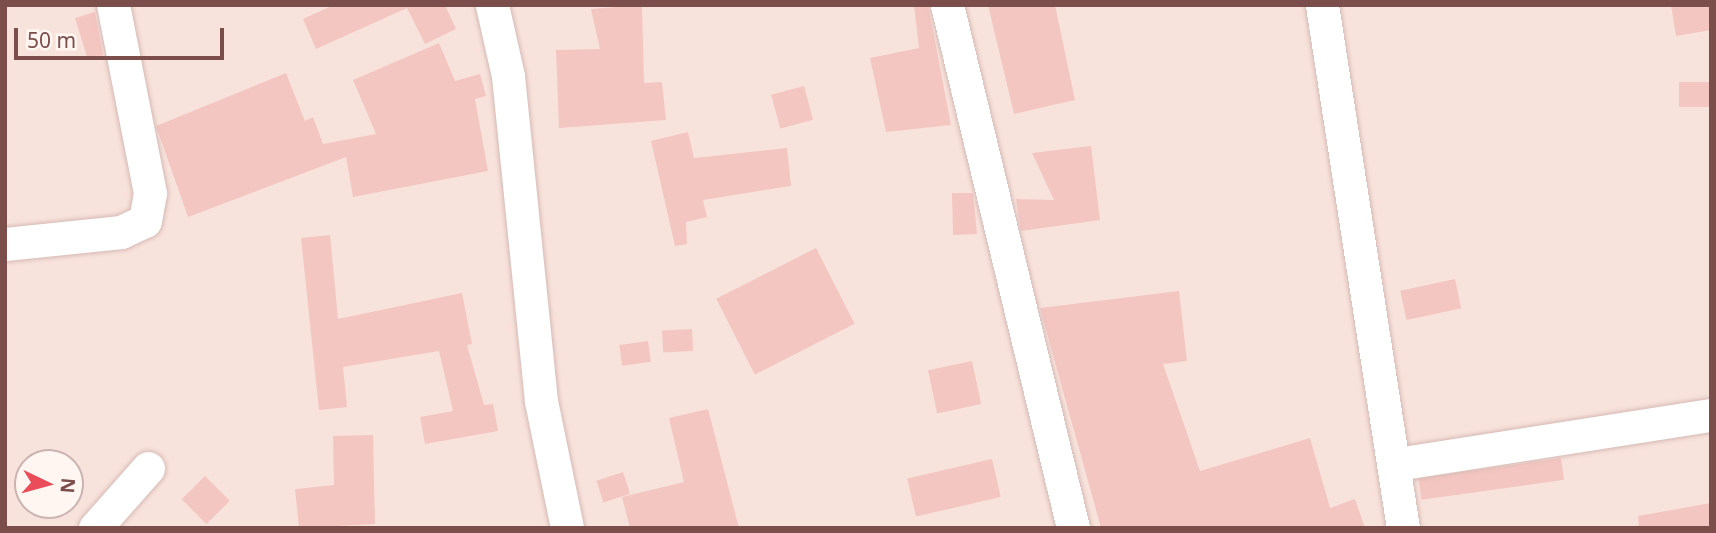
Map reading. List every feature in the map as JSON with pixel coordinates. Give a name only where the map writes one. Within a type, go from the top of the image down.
[{"type":"street","points":[[5,244],[121,232],[145,221],[150,193],[113,5]]},
{"type":"street","points":[[492,5],[512,103],[541,401],[567,528]]},
{"type":"street","points":[[947,5],[1073,528]]},
{"type":"street","points":[[1322,5],[1397,464],[1403,528]]},
{"type":"street","points":[[1397,464],[1711,415]]},
{"type":"street","points":[[95,528],[148,468]]},
{"type":"shaded area","points":[[5,5],[1711,5],[1711,528],[5,528]]},
{"type":"building","points":[[334,5],[445,5],[456,29],[425,44],[407,8],[316,49],[303,19]]},
{"type":"building","points":[[642,5],[644,83],[662,82],[666,120],[559,128],[556,50],[600,49],[591,9]]},
{"type":"building","points":[[914,5],[928,5],[951,125],[886,132],[870,58],[919,48]]},
{"type":"building","points":[[988,5],[1055,5],[1075,100],[1014,114]]},
{"type":"building","points":[[1671,5],[1711,5],[1711,30],[1676,36]]},
{"type":"building","points":[[95,12],[103,55],[88,60],[75,18]]},
{"type":"building","points":[[439,43],[455,81],[480,74],[486,96],[475,99],[488,171],[353,197],[346,157],[188,217],[156,126],[286,73],[305,121],[313,117],[323,144],[376,134],[353,80]]},
{"type":"building","points":[[1679,82],[1711,82],[1711,107],[1679,107]]},
{"type":"building","points":[[804,86],[813,120],[780,129],[771,95]]},
{"type":"building","points":[[688,132],[694,158],[787,148],[791,186],[703,200],[707,217],[686,222],[687,244],[675,246],[651,141]]},
{"type":"building","points":[[1091,146],[1100,220],[1021,231],[1016,199],[1054,200],[1032,153]]},
{"type":"building","points":[[952,193],[973,193],[977,234],[953,235]]},
{"type":"building","points":[[330,235],[338,319],[462,293],[472,344],[467,345],[484,405],[493,404],[498,431],[425,444],[420,417],[453,411],[439,351],[343,367],[347,407],[319,410],[301,238]]},
{"type":"building","points":[[816,248],[855,324],[755,375],[716,299]]},
{"type":"building","points":[[1455,279],[1461,308],[1406,320],[1400,291]]},
{"type":"building","points":[[1179,291],[1187,361],[1163,364],[1200,471],[1310,438],[1330,508],[1355,499],[1365,528],[1101,528],[1040,308]]},
{"type":"building","points":[[692,329],[693,351],[663,353],[662,331]]},
{"type":"building","points":[[648,341],[651,362],[622,366],[619,345]]},
{"type":"building","points":[[972,361],[981,404],[937,413],[928,370]]},
{"type":"building","points":[[708,409],[739,528],[630,528],[622,497],[684,482],[669,418]]},
{"type":"building","points":[[373,435],[375,524],[299,528],[295,489],[334,485],[333,436]]},
{"type":"building","points":[[1561,458],[1564,480],[1421,500],[1418,478]]},
{"type":"building","points":[[992,459],[1001,497],[916,517],[907,479]]},
{"type":"building","points":[[623,472],[630,494],[603,503],[596,481]]},
{"type":"building","points":[[205,476],[230,501],[206,524],[182,499]]},
{"type":"building","points":[[1711,503],[1711,528],[1639,528],[1638,516]]}]
